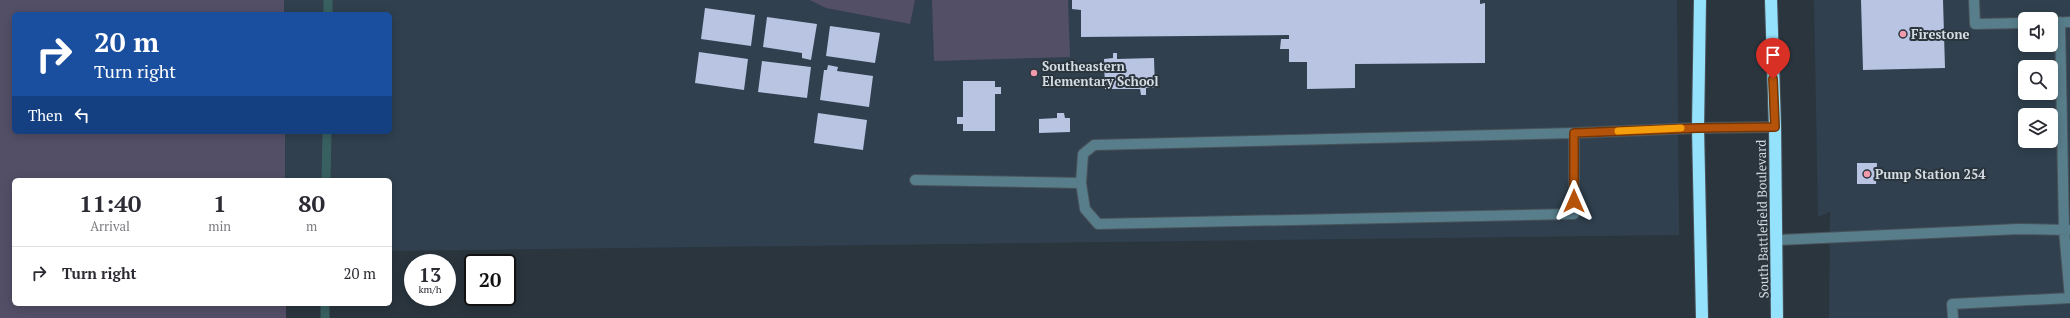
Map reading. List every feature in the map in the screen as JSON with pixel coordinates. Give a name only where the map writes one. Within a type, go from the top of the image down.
[{"type":"highway","points":[[1700,0],[1698,128],[1702,318]]},
{"type":"highway","name":"South Battlefield Boulevard","points":[[1770,0],[1775,127],[1777,318]]},
{"type":"lane","points":[[1974,0],[1975,24],[2018,23]]},
{"type":"lane","points":[[1953,318],[1952,304],[2070,298],[2060,22]]},
{"type":"lane","points":[[1574,133],[1574,214],[1098,224],[1085,209],[1081,183],[1083,154],[1094,145],[1775,127]]},
{"type":"lane","points":[[915,180],[1081,183]]},
{"type":"lane","points":[[1776,240],[2019,229],[2067,230]]},
{"type":"shaded area","points":[[0,0],[284,0],[284,12],[12,12],[12,134],[285,134],[285,178],[12,178],[12,306],[286,306],[286,318],[0,318]]},
{"type":"shaded area","name":"Southeastern Elementary School","points":[[284,0],[1677,0],[1679,235],[392,251],[392,178],[285,178],[285,134],[392,134],[392,12],[284,12]]},
{"type":"shaded area","points":[[810,0],[915,0],[910,24],[826,8]]},
{"type":"shaded area","points":[[932,0],[1068,0],[1070,57],[934,61]]},
{"type":"shaded area","points":[[1814,0],[2070,0],[2070,318],[1829,318],[1830,212],[1818,217]]},
{"type":"building","points":[[1072,0],[1480,0],[1480,4],[1485,3],[1485,63],[1355,64],[1355,88],[1307,89],[1307,62],[1289,62],[1289,49],[1280,49],[1281,39],[1289,39],[1289,35],[1081,37],[1081,10],[1072,9]]},
{"type":"building","name":"Firestone","points":[[1861,0],[1943,0],[1945,68],[1863,70]]},
{"type":"building","points":[[705,8],[755,15],[751,46],[701,39]]},
{"type":"building","points":[[767,17],[817,24],[811,60],[802,58],[802,53],[763,47]]},
{"type":"building","points":[[830,26],[880,33],[875,63],[826,56]]},
{"type":"building","points":[[699,52],[748,59],[744,90],[695,83]]},
{"type":"building","points":[[1113,53],[1117,53],[1117,59],[1154,58],[1155,88],[1146,88],[1146,95],[1141,95],[1140,89],[1105,89],[1104,59],[1113,58]]},
{"type":"building","points":[[762,61],[811,67],[807,98],[758,92]]},
{"type":"building","points":[[828,65],[838,67],[837,71],[873,76],[869,107],[820,100],[824,70],[827,70]]},
{"type":"building","points":[[963,81],[995,81],[995,87],[1001,87],[1001,94],[995,94],[995,131],[963,131],[963,124],[957,124],[957,117],[963,117]]},
{"type":"building","points":[[818,113],[867,120],[863,150],[814,143]]},
{"type":"building","points":[[1057,113],[1064,113],[1065,118],[1070,118],[1070,132],[1039,133],[1039,119],[1057,118]]},
{"type":"building","name":"Pump Station 254","points":[[1857,163],[1877,163],[1876,184],[1857,184]]},
{"type":"waterway","points":[[328,0],[328,12]]},
{"type":"waterway","points":[[326,178],[327,134]]},
{"type":"waterway","points":[[325,306],[325,318]]},
{"type":"slow traffic","points":[[1618,131],[1681,128]]},
{"type":"place","name":"Firestone","points":[[1903,34]]},
{"type":"place","name":"Southeastern Elementary School","points":[[1034,73]]},
{"type":"place","name":"Pump Station 254","points":[[1867,174]]},
{"type":"route","points":[[1574,201],[1574,133],[1698,128],[1775,127],[1773,79]]}]
